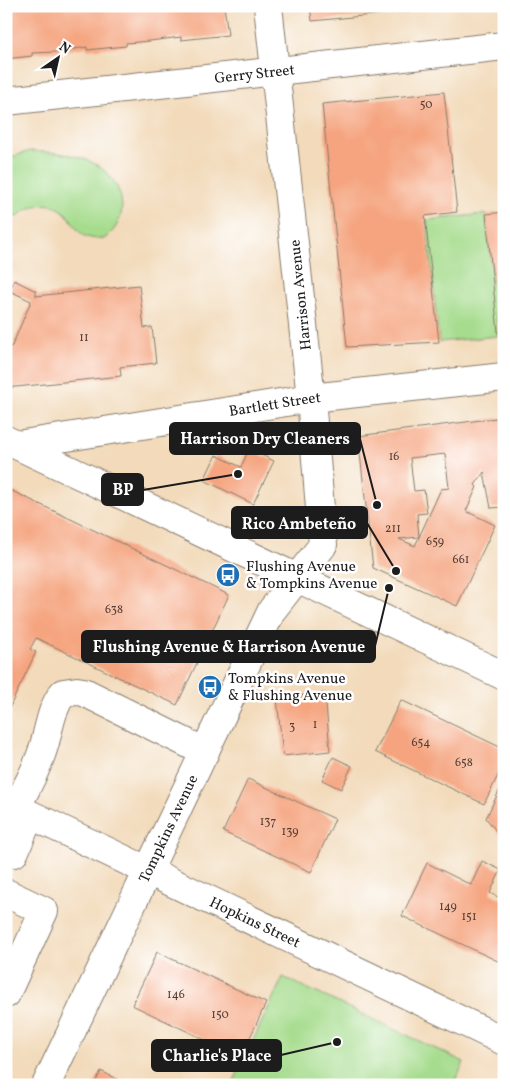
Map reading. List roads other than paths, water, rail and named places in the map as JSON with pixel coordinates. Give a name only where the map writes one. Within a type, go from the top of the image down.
[{"type":"street","name":"Harrison Avenue","points":[[268,6],[311,398],[323,545],[299,577]]},
{"type":"street","name":"Gerry Street","points":[[6,101],[504,46]]},
{"type":"street","name":"Bartlett Street","points":[[12,442],[311,398],[504,377]]},
{"type":"street","points":[[12,442],[504,676]]},
{"type":"street","name":"Tompkins Avenue","points":[[46,1085],[272,610],[299,577]]},
{"type":"street","points":[[10,852],[17,809],[42,753],[58,700],[63,693],[69,691],[84,692],[205,752]]},
{"type":"street","name":"Hopkins Street","points":[[17,809],[504,1041]]},
{"type":"street","points":[[6,893],[44,911],[6,994]]},
{"type":"place","name":"BP","points":[[238,474]]},
{"type":"place","name":"Harrison Dry Cleaners","points":[[377,505]]},
{"type":"place","name":"Rico Ambeteño","points":[[396,571]]},
{"type":"place","name":"Flushing Avenue & Tompkins Avenue","points":[[228,575]]},
{"type":"place","name":"Flushing Avenue & Harrison Avenue","points":[[389,588]]},
{"type":"place","name":"Tompkins Avenue & Flushing Avenue","points":[[210,687]]},
{"type":"place","name":"Charlie's Place","points":[[337,1042]]}]
